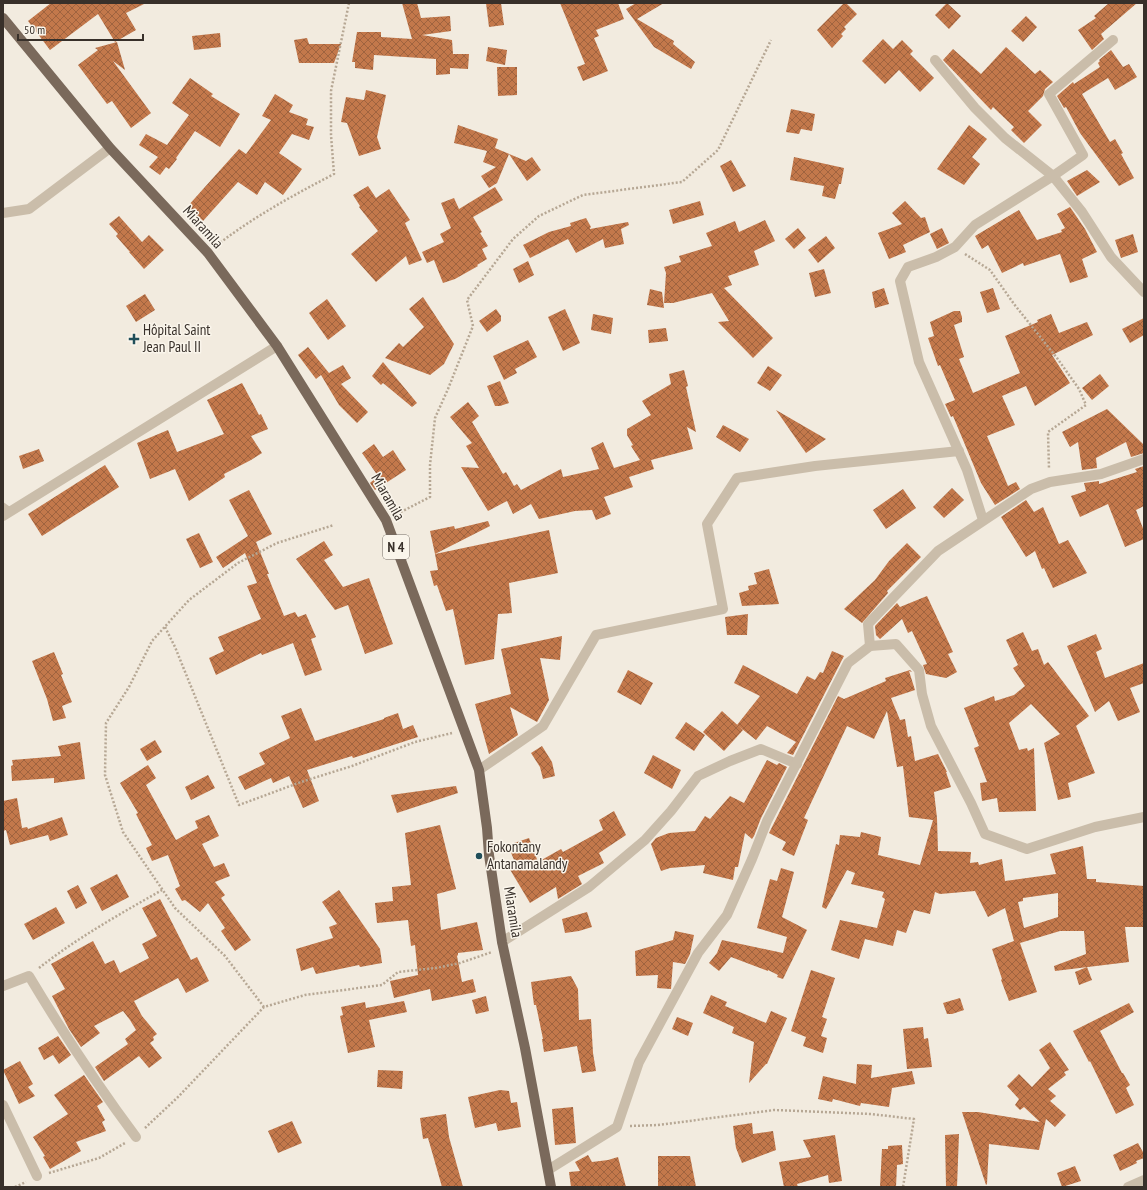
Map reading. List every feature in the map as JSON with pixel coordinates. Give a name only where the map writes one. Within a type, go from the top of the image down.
[{"type":"main road","name":"Miaramila","points":[[3,18],[110,148],[208,253],[277,346],[386,520],[479,770],[489,855],[503,945],[525,1048],[551,1187]]},
{"type":"street","points":[[982,520],[967,470],[919,362],[900,281],[908,267],[936,257],[955,247],[975,225],[1053,176],[1083,155],[1049,94],[1113,40]]},
{"type":"street","points":[[934,60],[974,108],[1005,138],[1053,176],[1082,212],[1111,257],[1144,292]]},
{"type":"street","points":[[3,213],[29,209],[110,148]]},
{"type":"street","points":[[5,511],[277,346]]},
{"type":"street","points":[[479,770],[543,726],[596,635],[723,609],[707,524],[737,478],[815,466],[959,451]]},
{"type":"street","points":[[870,646],[868,624],[938,551],[982,520],[1031,489],[1050,482],[1101,474],[1144,459]]},
{"type":"street","points":[[548,1170],[617,1127],[639,1062],[698,954],[727,915],[767,821],[828,700],[848,663],[870,646],[896,644],[919,670],[922,694],[931,726],[971,803],[984,834],[1027,849],[1095,827],[1144,817]]},
{"type":"street","points":[[503,945],[589,887],[645,840],[671,811],[698,776],[761,749],[797,764]]},
{"type":"street","points":[[3,986],[29,976],[60,1028],[92,1076],[136,1137]]},
{"type":"street","points":[[3,1105],[37,1176]]},
{"type":"street","points":[[1128,1187],[1144,1180]]},
{"type":"path","points":[[208,253],[243,225],[284,200],[334,174],[331,135],[331,91],[349,3]]},
{"type":"path","points":[[386,520],[430,497],[430,465],[435,418],[473,326],[467,300],[513,239],[539,216],[584,195],[682,182],[718,150],[770,40]]},
{"type":"path","points":[[955,247],[990,270],[1014,304],[1057,358],[1079,389],[1086,405],[1048,432],[1050,482]]},
{"type":"path","points":[[264,1007],[225,956],[175,908],[123,832],[105,775],[106,723],[129,687],[152,641],[189,600],[238,563],[277,543],[334,524]]},
{"type":"path","points":[[165,627],[175,647],[239,805],[301,782],[352,766],[415,742],[464,730]]},
{"type":"path","points":[[29,976],[71,944],[162,890]]},
{"type":"path","points":[[15,1187],[37,1176],[99,1158],[136,1137],[178,1097],[264,1007],[305,995],[382,985],[398,972],[436,968],[454,964],[503,945]]},
{"type":"path","points":[[617,1127],[658,1125],[774,1110],[871,1114],[914,1119],[903,1187]]},
{"type":"building","points":[[51,3],[146,3],[126,13],[136,30],[115,42],[98,14],[50,50],[28,21]]},
{"type":"building","points":[[402,3],[417,3],[421,18],[450,16],[451,31],[422,35],[452,40],[453,54],[469,54],[468,69],[450,68],[450,74],[436,75],[436,59],[374,55],[373,70],[355,68],[355,62],[352,62],[357,32],[381,32],[381,37],[412,39]]},
{"type":"building","points":[[486,3],[501,3],[504,25],[489,27]]},
{"type":"building","points":[[560,3],[618,3],[624,19],[596,30],[599,36],[594,38],[608,71],[583,81],[577,67],[585,64]]},
{"type":"building","points":[[636,3],[664,3],[637,19],[674,41],[673,44],[695,62],[691,69],[654,47],[626,9]]},
{"type":"building","points":[[844,3],[846,3],[857,14],[844,27],[846,29],[841,34],[843,36],[832,48],[817,30]]},
{"type":"building","points":[[947,3],[961,16],[949,29],[935,15]]},
{"type":"building","points":[[1109,3],[1137,3],[1101,34],[1104,39],[1092,50],[1078,30],[1096,18],[1094,16]]},
{"type":"building","points":[[1026,16],[1037,27],[1023,42],[1011,31]]},
{"type":"building","points":[[220,33],[221,47],[194,50],[192,36]]},
{"type":"building","points":[[307,38],[309,44],[341,44],[334,63],[299,63],[294,40]]},
{"type":"building","points":[[883,39],[893,49],[902,40],[913,51],[910,54],[934,78],[920,92],[899,70],[885,84],[862,61]]},
{"type":"building","points":[[117,42],[125,70],[113,61],[151,113],[131,128],[112,101],[107,104],[78,65],[98,50],[95,48]]},
{"type":"building","points":[[488,47],[507,50],[505,65],[486,61]]},
{"type":"building","points":[[1006,47],[1035,74],[1040,70],[1053,82],[1045,89],[1043,96],[1028,111],[1042,125],[1024,143],[1011,130],[1014,127],[993,107],[991,110],[943,60],[953,49],[981,74]]},
{"type":"building","points":[[1111,50],[1123,67],[1129,64],[1137,77],[1115,90],[1108,78],[1082,94],[1110,142],[1115,139],[1134,178],[1119,186],[1080,133],[1066,107],[1064,108],[1057,96],[1073,82],[1074,84],[1100,67],[1098,63],[1100,61],[1099,60]]},
{"type":"building","points":[[497,67],[517,67],[517,95],[498,96]]},
{"type":"building","points":[[190,78],[213,94],[211,96],[240,114],[220,147],[195,131],[176,158],[177,159],[169,169],[166,167],[160,175],[149,167],[158,157],[139,145],[146,134],[167,145],[189,115],[172,103]]},
{"type":"building","points":[[366,90],[386,95],[377,137],[381,149],[359,156],[347,123],[341,122],[346,97],[364,100]]},
{"type":"building","points":[[275,94],[293,105],[289,112],[308,119],[306,125],[314,127],[309,140],[292,134],[279,153],[302,169],[283,195],[265,182],[257,195],[238,182],[203,221],[187,207],[239,149],[246,154],[271,120],[262,116]]},
{"type":"building","points":[[791,109],[815,114],[812,131],[801,129],[799,134],[786,132]]},
{"type":"building","points":[[458,125],[498,139],[495,148],[526,161],[532,157],[541,170],[527,181],[509,154],[497,183],[489,188],[481,176],[496,167],[483,162],[487,151],[454,143]]},
{"type":"building","points":[[969,125],[987,139],[972,157],[980,164],[964,185],[937,169]]},
{"type":"building","points":[[794,157],[844,168],[841,184],[839,184],[835,199],[822,196],[824,186],[790,180]]},
{"type":"building","points":[[731,160],[746,186],[733,192],[720,166]]},
{"type":"building","points":[[1087,170],[1100,182],[1077,196],[1067,181]]},
{"type":"building","points":[[368,186],[376,198],[389,189],[410,220],[405,223],[422,260],[409,265],[406,256],[376,282],[351,254],[378,231],[359,207],[360,206],[353,195]]},
{"type":"building","points":[[495,187],[503,200],[473,217],[488,246],[482,249],[487,259],[455,279],[443,283],[434,260],[427,263],[422,252],[444,242],[440,234],[451,228],[441,203],[454,198],[459,209]]},
{"type":"building","points":[[700,201],[704,215],[673,224],[669,210]]},
{"type":"building","points":[[905,201],[921,218],[925,217],[930,232],[903,245],[906,252],[889,259],[878,233],[902,224],[892,213]]},
{"type":"building","points":[[1070,207],[1085,229],[1097,252],[1082,259],[1088,277],[1070,283],[1060,254],[1024,266],[1023,263],[1002,273],[988,245],[982,249],[975,236],[1019,210],[1037,240],[1062,232],[1061,230],[1065,228],[1057,214]]},
{"type":"building","points":[[119,216],[142,242],[149,235],[164,250],[144,269],[116,236],[118,234],[109,224]]},
{"type":"building","points":[[586,218],[591,227],[590,229],[628,222],[629,225],[621,229],[624,244],[605,248],[603,239],[576,253],[568,239],[530,258],[523,245],[549,232],[571,226],[570,223]]},
{"type":"building","points":[[765,220],[775,241],[754,251],[759,265],[728,276],[732,285],[724,288],[773,338],[753,358],[718,322],[729,321],[712,293],[673,303],[664,303],[666,273],[664,267],[681,262],[679,256],[712,246],[706,233],[735,221],[739,232]]},
{"type":"building","points":[[798,228],[806,238],[794,249],[785,239]]},
{"type":"building","points":[[942,228],[949,243],[937,249],[930,234]]},
{"type":"building","points":[[1133,234],[1138,252],[1121,258],[1115,240]]},
{"type":"building","points":[[826,236],[835,248],[818,263],[808,250]]},
{"type":"building","points":[[528,261],[534,275],[519,283],[513,269]]},
{"type":"building","points":[[824,269],[831,293],[815,297],[809,273]]},
{"type":"building","points":[[884,288],[889,304],[875,308],[872,292]]},
{"type":"building","points":[[993,288],[1000,309],[987,313],[980,292]]},
{"type":"building","points":[[650,289],[662,292],[664,308],[647,305]]},
{"type":"building","points":[[145,294],[155,310],[136,322],[126,306]]},
{"type":"building","points":[[423,297],[454,344],[444,364],[430,375],[385,358],[399,343],[403,347],[424,327],[409,309]]},
{"type":"building","points":[[327,299],[346,326],[328,340],[309,313]]},
{"type":"building","points":[[496,309],[501,316],[501,321],[487,332],[479,321]]},
{"type":"building","points":[[565,309],[580,343],[563,351],[548,317]]},
{"type":"building","points":[[954,311],[960,311],[962,317],[962,322],[954,325],[964,357],[959,359],[973,393],[1020,373],[1005,336],[1038,322],[1037,320],[1051,314],[1059,333],[1087,322],[1093,335],[1052,355],[1070,383],[1035,406],[1026,386],[1002,396],[1015,425],[987,436],[1008,486],[1016,482],[1020,489],[995,505],[981,483],[953,416],[951,417],[945,404],[955,400],[940,365],[938,366],[928,338],[934,336],[930,322]]},
{"type":"building","points":[[593,314],[613,318],[611,334],[591,330]]},
{"type":"building","points":[[1144,318],[1144,335],[1130,343],[1122,329]]},
{"type":"building","points":[[666,328],[668,341],[649,343],[648,330]]},
{"type":"building","points":[[528,340],[537,357],[515,369],[517,373],[504,380],[493,356]]},
{"type":"building","points":[[308,347],[329,373],[343,365],[351,378],[341,384],[368,412],[357,423],[339,405],[321,375],[316,379],[298,355]]},
{"type":"building","points":[[383,362],[417,403],[412,407],[383,383],[381,385],[372,376]]},
{"type":"building","points":[[768,366],[782,375],[770,391],[757,383]]},
{"type":"building","points":[[684,370],[688,386],[686,387],[696,432],[687,427],[693,449],[651,460],[654,469],[629,477],[633,487],[604,497],[611,514],[596,520],[592,510],[575,511],[539,519],[531,504],[513,514],[507,501],[488,511],[461,467],[479,468],[466,446],[472,443],[450,417],[468,402],[479,416],[472,422],[503,474],[506,472],[514,486],[517,484],[521,490],[561,469],[563,477],[599,469],[591,448],[603,442],[614,468],[640,460],[631,446],[633,445],[627,435],[627,429],[651,415],[642,401],[671,384],[669,374]]},
{"type":"building","points":[[1100,374],[1109,386],[1092,400],[1082,388]]},
{"type":"building","points":[[500,381],[509,403],[495,406],[487,386]]},
{"type":"building","points":[[242,383],[259,415],[261,414],[268,429],[251,436],[262,453],[224,474],[225,477],[189,501],[175,469],[150,479],[137,443],[168,430],[177,452],[224,434],[207,400]]},
{"type":"building","points":[[1107,409],[1144,445],[1144,453],[1131,457],[1126,442],[1096,458],[1097,468],[1082,470],[1078,442],[1070,447],[1062,432]]},
{"type":"building","points":[[776,410],[826,439],[806,453]]},
{"type":"building","points":[[723,425],[749,439],[740,452],[716,437]]},
{"type":"building","points":[[374,444],[383,457],[393,450],[406,470],[375,490],[370,483],[378,476],[362,453]]},
{"type":"building","points":[[39,449],[44,461],[23,469],[19,456]]},
{"type":"building","points":[[105,465],[119,487],[42,536],[28,514]]},
{"type":"building","points":[[1144,466],[1144,506],[1136,510],[1144,531],[1144,539],[1125,547],[1108,504],[1080,517],[1071,496],[1086,491],[1084,483],[1099,481],[1099,484],[1137,472],[1135,469]]},
{"type":"building","points":[[952,488],[964,500],[944,518],[933,507]]},
{"type":"building","points":[[903,489],[916,508],[886,529],[873,510]]},
{"type":"building","points":[[249,490],[272,534],[256,542],[284,616],[295,612],[298,617],[306,614],[316,637],[311,639],[322,670],[305,676],[293,643],[262,655],[261,653],[216,675],[209,658],[224,651],[218,637],[261,619],[247,586],[257,583],[245,553],[223,568],[216,557],[248,536],[229,500]]},
{"type":"building","points":[[1026,500],[1034,512],[1043,507],[1059,544],[1068,540],[1087,573],[1053,588],[1044,568],[1042,569],[1035,551],[1026,557],[1001,517]]},
{"type":"building","points":[[488,521],[490,526],[435,554],[430,531],[454,526],[455,529]]},
{"type":"building","points":[[549,530],[558,573],[509,583],[512,613],[498,614],[494,659],[465,665],[453,609],[446,611],[437,585],[434,586],[430,571],[438,570],[435,554]]},
{"type":"building","points":[[199,533],[213,562],[200,568],[186,539]]},
{"type":"building","points":[[324,541],[333,555],[324,560],[343,587],[369,578],[393,644],[365,654],[348,605],[335,610],[296,559]]},
{"type":"building","points":[[907,543],[921,557],[887,591],[888,593],[862,623],[844,609],[875,580],[889,561]]},
{"type":"building","points":[[769,569],[779,604],[742,606],[739,593],[749,590],[748,586],[757,584],[754,573]]},
{"type":"building","points":[[927,596],[953,652],[948,654],[957,672],[946,678],[926,674],[923,665],[927,664],[912,631],[908,633],[902,619],[880,639],[876,635],[875,626],[897,603],[900,607]]},
{"type":"building","points":[[748,614],[747,635],[727,635],[725,617]]},
{"type":"building","points":[[1023,632],[1032,651],[1038,649],[1044,665],[1048,662],[1089,716],[1076,726],[1095,773],[1068,783],[1071,797],[1058,800],[1044,743],[1060,734],[1031,704],[1009,723],[1019,750],[1027,748],[1028,751],[1034,748],[1036,811],[999,812],[997,798],[982,801],[980,783],[987,782],[974,748],[979,746],[964,708],[994,696],[995,701],[1014,695],[1025,686],[1013,668],[1018,665],[1006,640]]},
{"type":"building","points":[[1096,634],[1102,649],[1096,652],[1105,678],[1144,663],[1144,683],[1130,688],[1140,712],[1118,721],[1109,701],[1095,712],[1067,646]]},
{"type":"building","points":[[562,636],[560,660],[540,658],[549,700],[537,722],[510,707],[518,735],[489,754],[475,704],[511,694],[501,649]]},
{"type":"building","points":[[832,651],[844,656],[793,755],[787,753],[796,742],[767,726],[756,740],[737,725],[760,696],[734,683],[743,665],[797,694],[807,676],[815,680],[820,672],[823,673]]},
{"type":"building","points":[[54,652],[63,674],[61,675],[72,702],[62,706],[66,718],[53,721],[47,699],[32,661]]},
{"type":"building","points":[[628,670],[653,683],[641,705],[617,692]]},
{"type":"building","points":[[910,670],[912,672],[909,671],[915,690],[891,698],[900,720],[905,719],[908,737],[911,736],[915,761],[938,754],[947,772],[951,787],[934,792],[937,818],[938,851],[971,852],[970,863],[978,862],[979,865],[1002,859],[1005,881],[1056,874],[1050,854],[1083,846],[1087,879],[1096,879],[1096,882],[1144,886],[1144,927],[1125,927],[1129,962],[1055,971],[1054,966],[1086,954],[1084,931],[1060,931],[1020,943],[1037,992],[1009,1001],[992,949],[1014,941],[1005,908],[988,917],[975,891],[940,894],[935,892],[930,914],[914,910],[906,933],[897,930],[893,946],[865,939],[859,959],[831,950],[840,920],[877,928],[885,899],[882,897],[884,892],[851,884],[855,873],[847,870],[826,909],[822,907],[836,844],[839,845],[840,835],[860,837],[861,832],[881,837],[878,855],[920,865],[933,820],[909,817],[903,766],[897,767],[887,711],[874,739],[847,726],[804,818],[808,820],[794,856],[782,850],[786,842],[769,833],[838,696],[844,699],[886,681],[885,678]],"holes":[[[1058,893],[1058,917],[1024,928],[1018,902],[1023,901],[1023,898]]]},
{"type":"building","points":[[301,708],[315,741],[384,719],[398,713],[403,729],[413,725],[418,737],[353,758],[352,756],[307,770],[319,801],[303,808],[289,776],[273,783],[271,778],[245,790],[238,777],[265,764],[259,753],[290,738],[281,716]]},
{"type":"building","points":[[722,711],[743,730],[724,751],[703,732]]},
{"type":"building","points":[[686,722],[705,735],[694,751],[675,738]]},
{"type":"building","points":[[155,740],[162,752],[147,761],[140,749]]},
{"type":"building","points":[[80,742],[85,779],[54,783],[54,778],[12,781],[12,760],[61,756],[58,746]]},
{"type":"building","points":[[542,746],[552,762],[555,776],[543,779],[540,767],[531,753]]},
{"type":"building","points":[[653,755],[681,770],[672,789],[644,773]]},
{"type":"building","points":[[767,760],[777,765],[779,763],[787,767],[752,839],[745,833],[738,867],[735,867],[733,880],[703,873],[705,865],[670,868],[661,871],[651,844],[656,838],[669,833],[695,831],[705,816],[710,819],[730,796],[744,803]]},
{"type":"building","points":[[148,765],[156,778],[146,785],[176,840],[198,828],[195,821],[209,815],[219,836],[202,844],[214,867],[224,863],[230,876],[215,882],[225,895],[221,898],[251,940],[235,951],[221,931],[225,928],[208,903],[200,912],[185,900],[182,901],[175,889],[180,886],[168,855],[152,861],[146,848],[152,845],[136,814],[138,813],[120,783]]},
{"type":"building","points":[[208,775],[215,788],[191,800],[185,787]]},
{"type":"building","points":[[456,786],[458,793],[397,813],[391,795]]},
{"type":"building","points":[[17,798],[22,828],[27,827],[28,829],[62,817],[68,835],[50,841],[48,835],[10,845],[6,830],[3,831],[3,801]]},
{"type":"building","points":[[614,811],[626,835],[599,853],[604,863],[578,876],[582,884],[558,899],[556,887],[530,903],[506,863],[514,860],[508,845],[529,838],[538,862],[561,849],[563,852],[603,830],[599,820]]},
{"type":"building","points":[[440,825],[456,889],[437,894],[441,930],[477,922],[483,950],[458,953],[457,956],[462,982],[473,979],[476,992],[432,1001],[430,989],[394,998],[390,981],[418,975],[415,945],[411,946],[408,920],[377,923],[375,903],[393,901],[392,887],[411,885],[405,833]]},
{"type":"building","points":[[781,868],[794,872],[782,917],[807,930],[783,979],[777,977],[778,975],[768,970],[731,957],[719,971],[709,963],[717,953],[722,940],[783,953],[787,937],[757,928],[770,879],[777,881]]},
{"type":"building","points":[[117,874],[129,897],[102,911],[90,888]]},
{"type":"building","points":[[78,885],[87,903],[76,909],[67,891]]},
{"type":"building","points":[[339,890],[380,949],[382,963],[360,967],[359,965],[316,974],[313,967],[301,971],[296,949],[333,938],[329,927],[337,924],[322,902]]},
{"type":"building","points":[[160,899],[191,960],[197,957],[209,981],[186,993],[178,978],[134,1001],[142,1016],[157,1034],[153,1037],[154,1040],[150,1043],[162,1058],[149,1068],[139,1056],[104,1081],[95,1067],[128,1044],[125,1039],[136,1030],[123,1011],[94,1026],[100,1033],[81,1047],[69,1029],[52,996],[65,989],[51,964],[93,941],[105,964],[114,960],[120,973],[149,958],[142,944],[157,936],[142,908]]},
{"type":"building","points":[[56,907],[65,923],[33,940],[24,924]]},
{"type":"building","points":[[587,912],[592,927],[565,933],[562,919]]},
{"type":"building","points":[[675,931],[694,935],[690,954],[685,964],[673,962],[671,989],[657,988],[658,975],[636,976],[635,951],[673,940]]},
{"type":"building","points":[[1087,967],[1092,980],[1079,985],[1075,972]]},
{"type":"building","points":[[811,970],[835,978],[822,1017],[827,1019],[821,1036],[827,1038],[823,1053],[803,1046],[806,1037],[791,1031]]},
{"type":"building","points":[[571,976],[578,989],[579,1020],[591,1019],[593,1053],[596,1071],[582,1073],[577,1046],[544,1052],[543,1039],[536,1005],[534,1005],[531,982]]},
{"type":"building","points":[[711,995],[727,1002],[725,1006],[766,1023],[771,1011],[787,1018],[767,1064],[749,1083],[754,1042],[732,1033],[734,1027],[703,1013]]},
{"type":"building","points":[[486,996],[489,1011],[476,1014],[472,1000]]},
{"type":"building","points":[[960,998],[964,1010],[947,1014],[943,1003]]},
{"type":"building","points":[[404,1001],[407,1012],[369,1020],[375,1047],[348,1053],[340,1016],[343,1015],[341,1007],[365,1002],[366,1008]]},
{"type":"building","points":[[1129,1003],[1134,1012],[1100,1031],[1130,1085],[1126,1088],[1134,1105],[1116,1114],[1090,1061],[1089,1062],[1073,1031]]},
{"type":"building","points":[[677,1017],[693,1023],[688,1036],[672,1029]]},
{"type":"building","points":[[923,1027],[924,1039],[928,1038],[932,1067],[907,1069],[903,1029]]},
{"type":"building","points":[[58,1036],[71,1055],[59,1064],[53,1055],[44,1060],[38,1048]]},
{"type":"building","points":[[1050,1042],[1069,1070],[1064,1072],[1066,1075],[1048,1089],[1056,1096],[1050,1101],[1066,1115],[1055,1127],[1046,1119],[1039,1150],[989,1144],[986,1185],[962,1112],[978,1112],[1040,1122],[1024,1107],[1020,1110],[1015,1105],[1019,1099],[1007,1086],[1019,1074],[1032,1087],[1050,1068],[1039,1050]]},
{"type":"building","points":[[20,1061],[33,1084],[28,1087],[35,1096],[19,1104],[3,1070]]},
{"type":"building","points":[[857,1064],[872,1065],[871,1078],[912,1071],[915,1084],[892,1088],[889,1107],[861,1103],[860,1106],[833,1099],[832,1102],[818,1099],[823,1076],[856,1084]]},
{"type":"building","points":[[378,1070],[403,1071],[402,1089],[377,1087]]},
{"type":"building","points":[[84,1075],[103,1102],[97,1106],[105,1120],[102,1122],[106,1131],[76,1142],[81,1151],[50,1169],[43,1157],[45,1156],[33,1137],[68,1114],[54,1095]]},
{"type":"building","points":[[500,1090],[509,1091],[511,1103],[517,1102],[521,1127],[498,1131],[496,1123],[475,1128],[468,1097]]},
{"type":"building","points":[[573,1107],[576,1143],[555,1145],[552,1109]]},
{"type":"building","points":[[446,1114],[449,1137],[463,1187],[442,1187],[428,1138],[423,1139],[420,1118]]},
{"type":"building","points":[[292,1121],[302,1143],[278,1153],[268,1131]]},
{"type":"building","points":[[752,1123],[753,1134],[773,1131],[776,1150],[742,1163],[736,1148],[733,1126]]},
{"type":"building","points":[[959,1134],[957,1187],[946,1187],[945,1135]]},
{"type":"building","points":[[835,1135],[842,1181],[829,1183],[828,1175],[797,1184],[798,1187],[784,1187],[779,1162],[811,1157],[803,1140]]},
{"type":"building","points":[[1138,1143],[1144,1154],[1144,1158],[1120,1171],[1113,1155]]},
{"type":"building","points":[[902,1145],[903,1164],[897,1165],[896,1187],[880,1187],[882,1149],[888,1149],[888,1146]]},
{"type":"building","points":[[588,1155],[592,1162],[618,1157],[626,1187],[571,1187],[569,1172],[580,1171],[575,1162]]},
{"type":"building","points":[[658,1156],[690,1156],[696,1187],[658,1187]]},
{"type":"building","points":[[1075,1166],[1081,1181],[1062,1187],[1057,1173]]},
{"type":"place","name":"Hôpital Saint Jean Paul II","points":[[134,339]]},
{"type":"place","name":"Fokontany Antanamalandy","points":[[479,856]]}]
